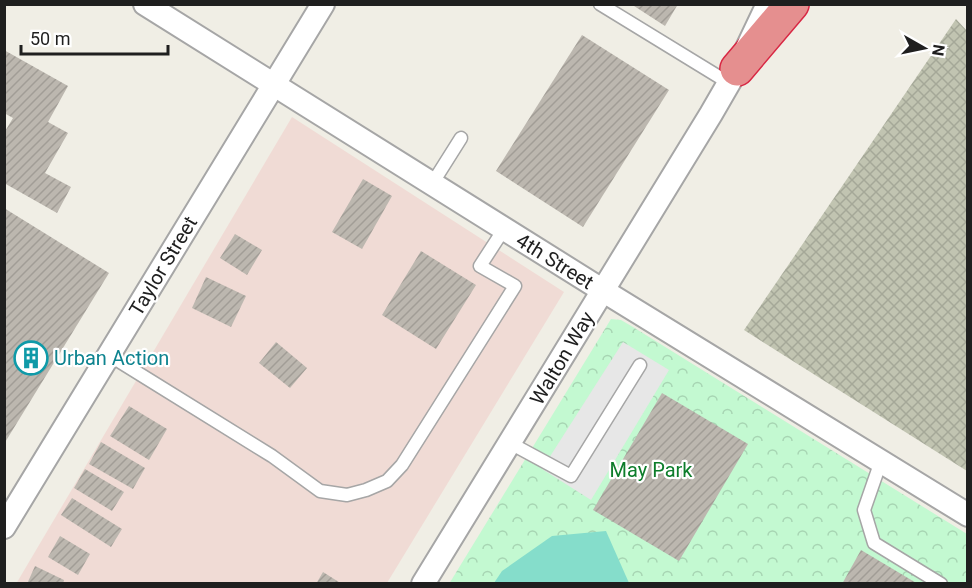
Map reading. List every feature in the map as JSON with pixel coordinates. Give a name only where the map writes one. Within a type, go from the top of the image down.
[{"type":"highway","points":[[733,76],[792,4]]},
{"type":"street","name":"4th Street","points":[[145,4],[602,290],[968,515]]},
{"type":"street","name":"Taylor Street","points":[[4,527],[323,4]]},
{"type":"street","name":"Walton Way","points":[[423,584],[733,76],[768,4]]},
{"type":"lane","points":[[600,4],[733,76]]},
{"type":"lane","points":[[432,184],[461,138]]},
{"type":"lane","points":[[109,355],[272,456],[320,491],[347,495],[366,490],[387,481],[402,465],[515,286],[480,266],[504,229]]},
{"type":"lane","points":[[510,443],[571,476],[640,365]]},
{"type":"lane","points":[[881,461],[864,510],[874,543],[941,584]]},
{"type":"shaded area","points":[[956,19],[968,32],[967,471],[744,330]]},
{"type":"shaded area","points":[[292,117],[564,292],[387,583],[16,584]]},
{"type":"shaded area","points":[[623,342],[669,370],[591,500],[542,469]]},
{"type":"shaded area","points":[[606,531],[629,583],[494,583],[502,571],[552,536]]},
{"type":"green space","name":"May Park","points":[[611,319],[621,320],[633,327],[967,534],[967,583],[449,584]]},
{"type":"building","points":[[631,4],[678,4],[665,26]]},
{"type":"building","points":[[582,35],[669,90],[583,227],[496,171]]},
{"type":"building","points":[[4,50],[68,86],[48,122],[68,133],[45,173],[71,187],[57,213],[4,183],[4,133],[13,118],[4,113]]},
{"type":"building","points":[[363,179],[392,196],[362,249],[332,232]]},
{"type":"building","name":"Urban Action","points":[[4,208],[109,273],[4,444]]},
{"type":"building","points":[[235,234],[262,250],[247,275],[220,258]]},
{"type":"building","points":[[421,251],[476,285],[436,349],[382,315]]},
{"type":"building","points":[[206,277],[246,296],[231,327],[192,308]]},
{"type":"building","points":[[276,342],[307,368],[290,388],[259,363]]},
{"type":"building","points":[[662,393],[748,444],[679,561],[593,510]]},
{"type":"building","points":[[129,406],[167,429],[149,460],[110,436]]},
{"type":"building","points":[[101,442],[145,468],[133,489],[89,464]]},
{"type":"building","points":[[85,469],[124,492],[112,511],[74,488]]},
{"type":"building","points":[[72,498],[122,529],[111,547],[61,515]]},
{"type":"building","points":[[60,536],[90,554],[78,575],[48,557]]},
{"type":"building","points":[[861,550],[918,584],[842,584]]},
{"type":"building","points":[[35,566],[64,580],[63,584],[27,584]]},
{"type":"building","points":[[323,572],[342,584],[316,584]]},
{"type":"place","name":"Urban Action","points":[[31,358]]}]
